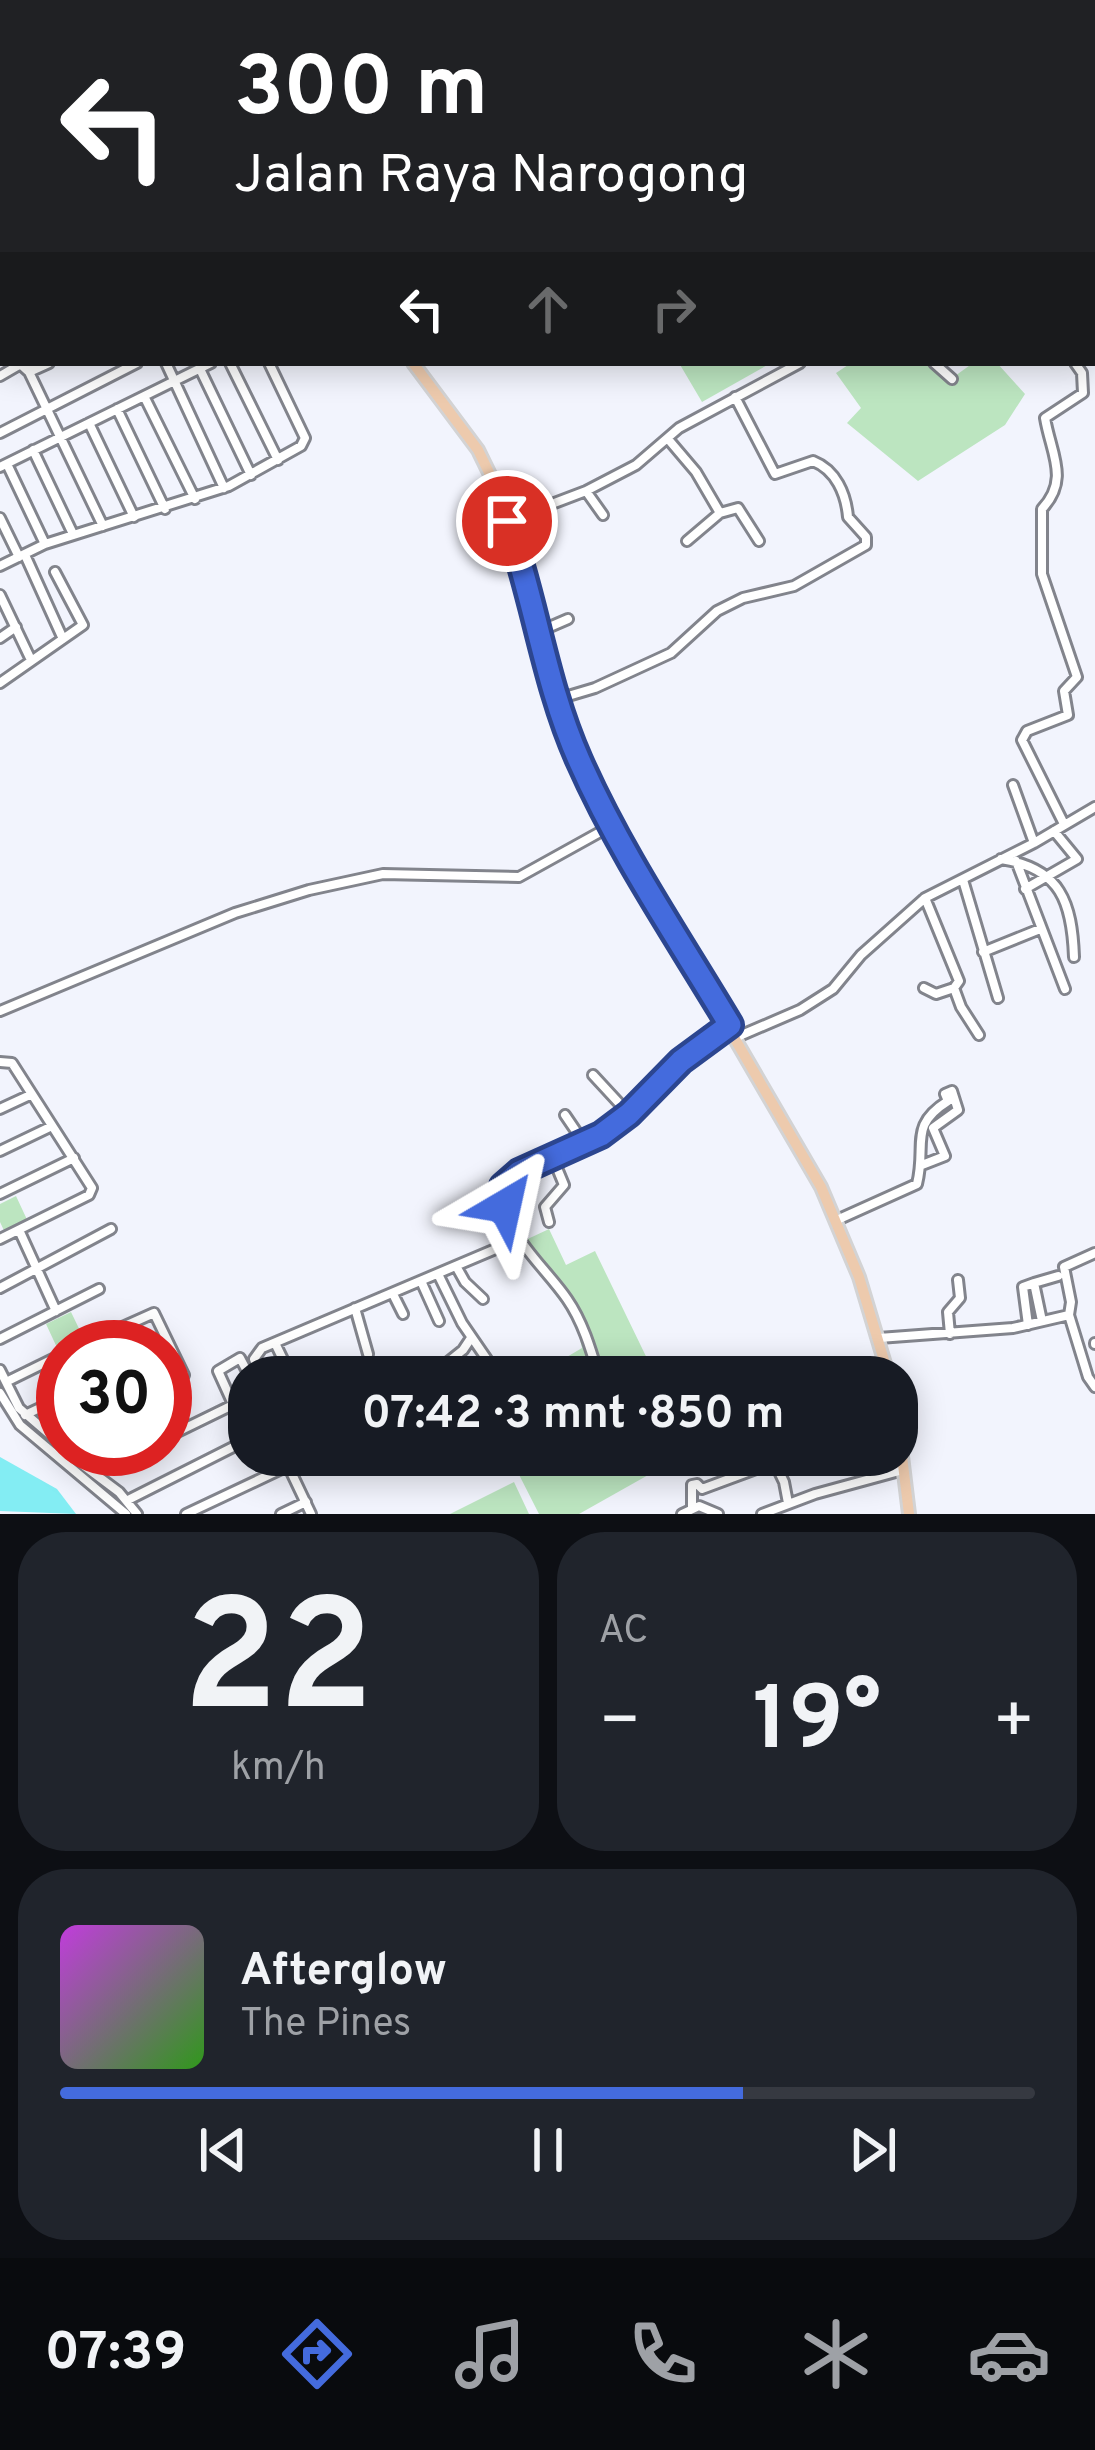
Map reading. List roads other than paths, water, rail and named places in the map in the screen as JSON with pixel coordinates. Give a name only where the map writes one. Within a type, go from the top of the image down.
[{"type":"main road","points":[[415,366],[484,459],[578,758],[611,826],[737,1037],[837,1220],[884,1356]]},
{"type":"main road","points":[[905,1476],[908,1514]]},
{"type":"street","points":[[0,376],[24,366],[103,526]]},
{"type":"street","points":[[0,434],[131,366]]},
{"type":"street","points":[[167,366],[224,488]]},
{"type":"street","points":[[45,544],[3,465],[204,366]]},
{"type":"street","points":[[231,366],[278,460]]},
{"type":"street","points":[[0,566],[73,534],[224,488],[302,446],[305,438],[270,366]]},
{"type":"street","points":[[507,521],[586,491],[636,465],[679,428],[792,366]]},
{"type":"street","points":[[937,366],[952,379]]},
{"type":"street","points":[[1064,824],[1022,740],[1027,731],[1068,715],[1064,691],[1078,677],[1042,574],[1041,549],[1042,508],[1054,496],[1058,480],[1045,418],[1083,393],[1077,366]]},
{"type":"street","points":[[200,368],[251,475]]},
{"type":"street","points":[[144,396],[195,499]]},
{"type":"street","points":[[556,699],[595,688],[671,653],[717,611],[743,598],[794,586],[866,545],[866,537],[848,517],[848,502],[833,475],[813,461],[776,474],[735,398]]},
{"type":"street","points":[[117,409],[166,509]]},
{"type":"street","points":[[89,423],[134,517]]},
{"type":"street","points":[[668,439],[697,472],[720,513]]},
{"type":"street","points":[[33,450],[73,534]]},
{"type":"street","points":[[586,491],[603,515]]},
{"type":"street","points":[[687,541],[720,513],[738,508],[759,541]]},
{"type":"street","points":[[0,518],[63,639]]},
{"type":"street","points":[[0,683],[82,626],[55,572]]},
{"type":"street","points":[[1,598],[32,660]]},
{"type":"street","points":[[537,633],[568,619]]},
{"type":"street","points":[[0,638],[16,627]]},
{"type":"street","points":[[1013,785],[1034,843]]},
{"type":"street","points":[[737,1037],[800,1010],[833,989],[861,955],[925,898],[1095,807]]},
{"type":"street","points":[[0,1011],[235,913],[309,890],[383,874],[519,877],[611,826]]},
{"type":"street","points":[[1025,889],[1077,859],[1054,831]]},
{"type":"street","points":[[1000,859],[1028,863],[1047,878],[1072,911],[1074,957]]},
{"type":"street","points":[[1016,861],[1065,989]]},
{"type":"street","points":[[963,880],[998,998]]},
{"type":"street","points":[[925,898],[958,979],[955,988],[961,1007],[980,1035]]},
{"type":"street","points":[[983,952],[1040,928]]},
{"type":"street","points":[[924,988],[936,994],[955,988]]},
{"type":"street","points":[[593,1356],[568,1300],[519,1239],[505,1206],[503,1186],[519,1172],[584,1143],[629,1114],[681,1061],[730,1025]]},
{"type":"street","points":[[0,1062],[12,1063],[50,1127],[75,1157],[92,1192],[0,1239]]},
{"type":"street","points":[[593,1075],[629,1114]]},
{"type":"street","points":[[837,1220],[917,1184],[922,1165],[921,1126],[929,1113],[948,1101],[945,1094],[952,1090],[958,1111],[933,1128],[945,1156],[922,1165]]},
{"type":"street","points":[[0,1109],[30,1095]]},
{"type":"street","points":[[565,1115],[584,1143]]},
{"type":"street","points":[[0,1151],[50,1127]]},
{"type":"street","points":[[549,1222],[545,1207],[564,1185],[552,1156]]},
{"type":"street","points":[[0,1193],[75,1157]]},
{"type":"street","points":[[0,1288],[111,1229]]},
{"type":"street","points":[[19,1230],[56,1311]]},
{"type":"street","points":[[256,1356],[275,1343],[519,1239]]},
{"type":"street","points":[[1095,1253],[1064,1267],[1069,1315],[1095,1387]]},
{"type":"street","points":[[456,1266],[483,1299]]},
{"type":"street","points":[[438,1274],[484,1356]]},
{"type":"street","points":[[1028,1324],[1023,1286],[1058,1276]]},
{"type":"street","points":[[950,1334],[948,1311],[960,1298],[958,1280]]},
{"type":"street","points":[[422,1281],[439,1321]]},
{"type":"street","points":[[1034,1283],[1042,1321]]},
{"type":"street","points":[[0,1340],[99,1289]]},
{"type":"street","points":[[393,1294],[403,1314]]},
{"type":"street","points":[[355,1308],[368,1354]]},
{"type":"street","points":[[134,1320],[150,1312],[159,1320]]},
{"type":"street","points":[[879,1338],[950,1334],[1069,1315]]},
{"type":"street","points":[[456,1356],[471,1338]]},
{"type":"street","points":[[275,1343],[281,1356]]},
{"type":"street","points":[[228,1365],[218,1371],[228,1394]]},
{"type":"street","points":[[6,1382],[36,1367]]},
{"type":"street","points":[[0,1370],[25,1415],[36,1424]]},
{"type":"street","points":[[0,1393],[20,1425],[126,1514]]},
{"type":"street","points":[[192,1425],[228,1407]]},
{"type":"street","points":[[25,1415],[36,1410]]},
{"type":"street","points":[[128,1500],[228,1450]]},
{"type":"street","points":[[98,1476],[128,1500],[137,1514]]},
{"type":"street","points":[[186,1514],[267,1476]]},
{"type":"street","points":[[293,1476],[311,1514]]},
{"type":"street","points":[[692,1508],[692,1486],[703,1489],[732,1476]]},
{"type":"street","points":[[781,1476],[797,1514]]},
{"type":"street","points":[[768,1513],[884,1476]]},
{"type":"street","points":[[281,1514],[306,1502]]},
{"type":"street","points":[[682,1514],[692,1508],[709,1508],[718,1514]]},
{"type":"water","points":[[0,1457],[57,1489],[76,1514],[0,1511]]}]
